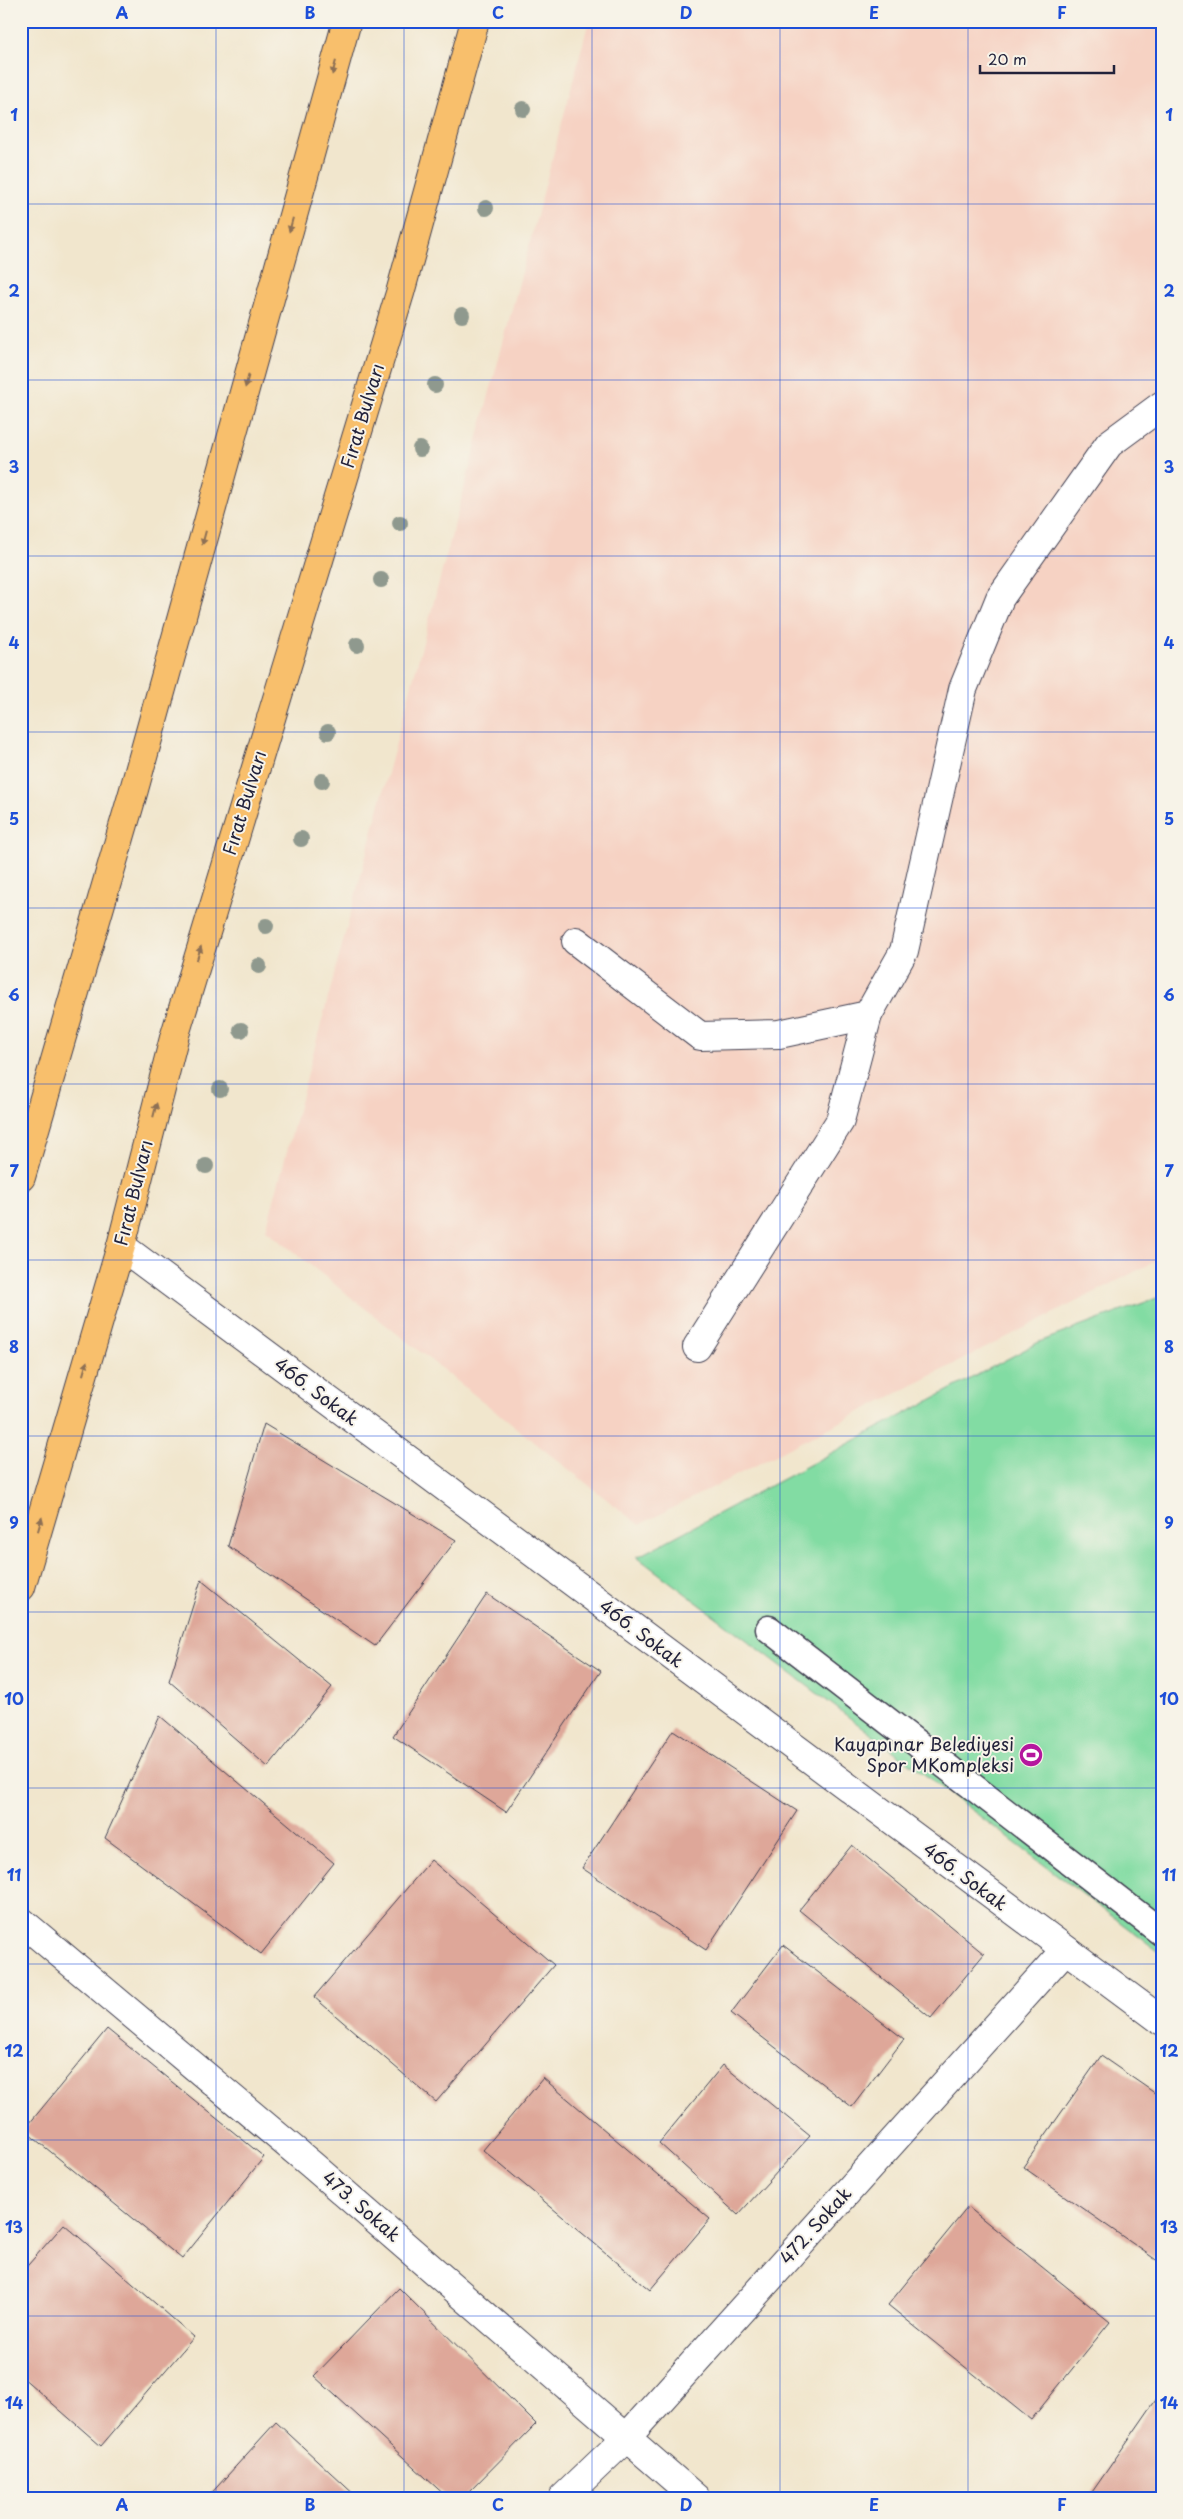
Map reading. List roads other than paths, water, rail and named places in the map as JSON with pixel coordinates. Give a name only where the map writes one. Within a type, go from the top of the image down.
[{"type":"main road","points":[[21,1177],[133,794],[347,21]]},
{"type":"main road","name":"Fırat Bulvarı","points":[[21,1587],[121,1246],[174,1038],[400,293],[475,21]]},
{"type":"street","points":[[698,1348],[840,1121],[868,1015],[904,951],[963,689],[1000,598],[1109,444],[1162,405]]},
{"type":"street","points":[[576,941],[700,1036],[779,1034],[868,1015]]},
{"type":"street","name":"466. Sokak","points":[[121,1246],[1064,1951],[1162,2021]]},
{"type":"street","name":"473. Sokak","points":[[21,1921],[304,2158],[696,2498]]},
{"type":"street","name":"472. Sokak","points":[[564,2498],[627,2437],[1064,1951]]},
{"type":"lane","points":[[769,1629],[1162,1933]]},
{"type":"place","name":"Kayapınar Belediyesi Spor MKompleksi","points":[[1031,1755]]}]
